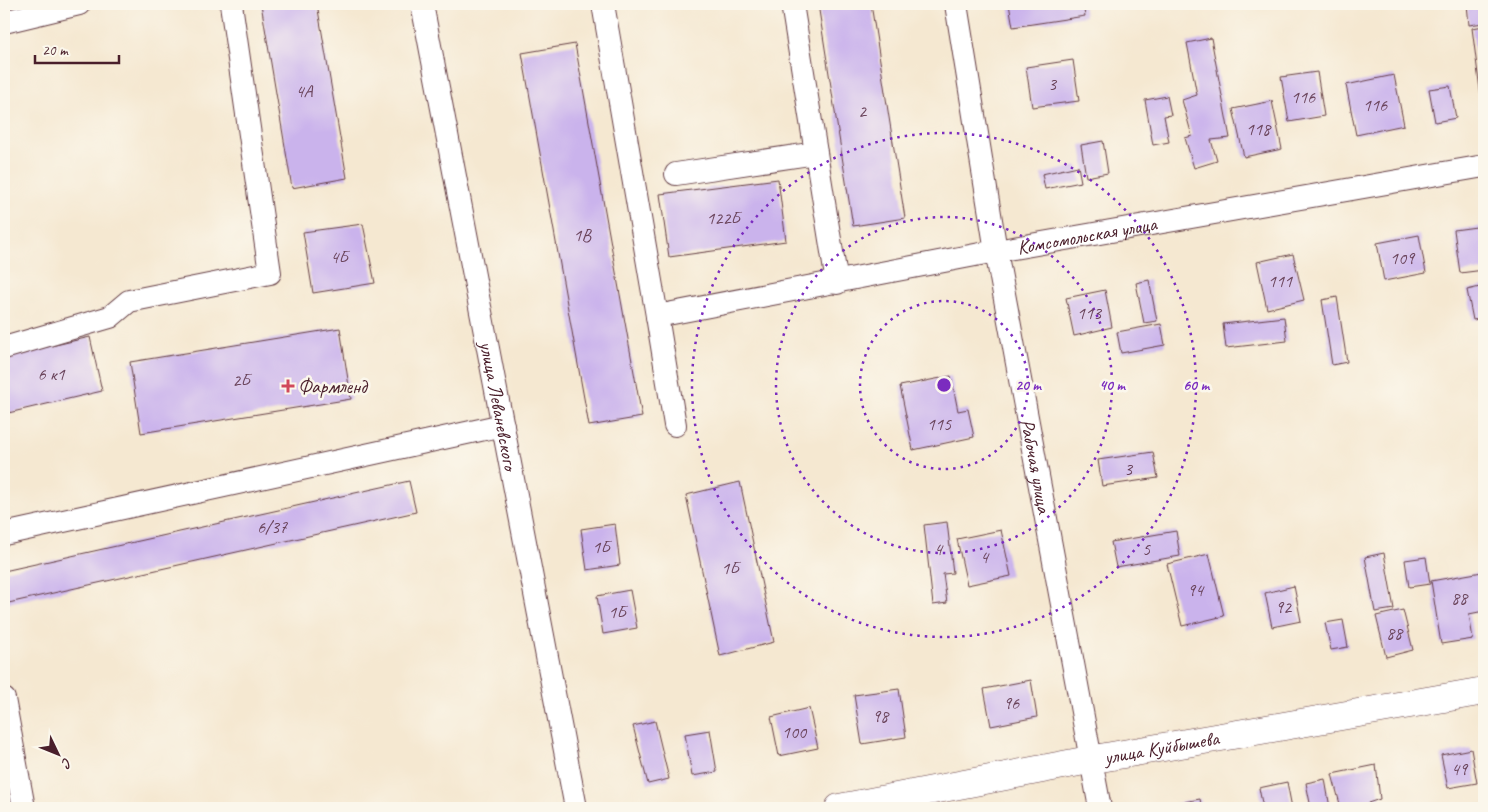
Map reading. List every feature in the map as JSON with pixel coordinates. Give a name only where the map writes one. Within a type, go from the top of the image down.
[{"type":"main road","name":"улица Куйбышева","points":[[839,808],[1089,760],[1484,691]]},
{"type":"street","points":[[4,22],[79,4]]},
{"type":"street","points":[[4,348],[110,317],[129,301],[270,273],[231,4]]},
{"type":"street","name":"улица Леваневского","points":[[422,4],[576,808]]},
{"type":"street","points":[[603,4],[675,425]]},
{"type":"street","points":[[792,4],[837,283]]},
{"type":"street","name":"Рабочая улица","points":[[956,4],[996,251],[1089,760],[1100,808]]},
{"type":"street","points":[[676,174],[816,153]]},
{"type":"street","name":"Комсомольская улица","points":[[657,316],[996,251],[1484,166]]},
{"type":"street","points":[[4,534],[503,425]]},
{"type":"street","points":[[4,700],[24,808]]},
{"type":"building","points":[[261,4],[317,4],[347,178],[292,188]]},
{"type":"building","points":[[818,4],[871,4],[905,218],[853,226]]},
{"type":"building","points":[[1009,4],[1083,4],[1085,16],[1013,27]]},
{"type":"building","points":[[1467,4],[1484,4],[1484,23],[1469,25]]},
{"type":"building","points":[[1484,26],[1484,113],[1483,113],[1472,28]]},
{"type":"building","points":[[1211,38],[1230,138],[1211,140],[1217,161],[1194,168],[1185,138],[1192,136],[1182,100],[1197,95],[1187,43]]},
{"type":"building","points":[[575,44],[642,417],[589,426],[522,53]]},
{"type":"building","points":[[1073,60],[1079,101],[1032,107],[1026,67]]},
{"type":"building","points":[[1317,72],[1324,116],[1289,122],[1281,77]]},
{"type":"building","points":[[1394,75],[1404,125],[1356,135],[1346,85]]},
{"type":"building","points":[[1450,86],[1456,118],[1435,122],[1429,89]]},
{"type":"building","points":[[1167,96],[1171,115],[1164,116],[1169,142],[1153,145],[1145,100]]},
{"type":"building","points":[[1272,101],[1282,149],[1244,157],[1233,109]]},
{"type":"building","points":[[1103,141],[1108,173],[1086,177],[1081,145]]},
{"type":"building","points":[[1078,166],[1081,182],[1045,189],[1042,174]]},
{"type":"building","points":[[778,179],[786,241],[669,257],[660,194]]},
{"type":"building","points":[[363,224],[375,283],[313,293],[303,232]]},
{"type":"building","points":[[1484,226],[1484,270],[1460,273],[1454,230]]},
{"type":"building","points":[[1419,235],[1426,273],[1384,281],[1377,243]]},
{"type":"building","points":[[1293,254],[1304,300],[1267,309],[1257,262]]},
{"type":"building","points":[[1149,280],[1157,321],[1144,323],[1136,283]]},
{"type":"building","points":[[1484,286],[1484,318],[1473,320],[1467,290]]},
{"type":"building","points":[[1105,290],[1112,327],[1074,336],[1066,298]]},
{"type":"building","points":[[1337,297],[1347,362],[1332,365],[1322,300]]},
{"type":"building","points":[[1284,317],[1287,341],[1226,348],[1223,324]]},
{"type":"building","points":[[1161,324],[1165,345],[1121,353],[1117,332]]},
{"type":"building","points":[[340,328],[351,399],[141,433],[130,362]]},
{"type":"building","points":[[90,337],[102,391],[4,414],[4,357]]},
{"type":"building","points":[[951,376],[958,411],[968,409],[974,437],[913,450],[900,386]]},
{"type":"building","points":[[1153,452],[1158,478],[1102,486],[1098,460]]},
{"type":"building","points":[[409,481],[416,512],[4,604],[4,571]]},
{"type":"building","points":[[740,482],[774,642],[720,656],[686,495]]},
{"type":"building","points":[[947,522],[953,573],[943,574],[947,603],[933,605],[924,525]]},
{"type":"building","points":[[615,524],[620,565],[587,570],[581,529]]},
{"type":"building","points":[[1001,530],[1011,576],[967,585],[957,539]]},
{"type":"building","points":[[1176,531],[1180,556],[1116,567],[1111,542]]},
{"type":"building","points":[[1384,553],[1394,609],[1375,612],[1365,557]]},
{"type":"building","points":[[1209,554],[1224,616],[1182,626],[1167,564]]},
{"type":"building","points":[[1426,557],[1430,584],[1409,587],[1405,560]]},
{"type":"building","points":[[1482,572],[1484,611],[1469,614],[1473,639],[1441,644],[1431,581]]},
{"type":"building","points":[[1294,586],[1301,621],[1272,627],[1265,593]]},
{"type":"building","points":[[630,590],[637,628],[603,634],[597,596]]},
{"type":"building","points":[[1403,610],[1413,650],[1386,657],[1376,616]]},
{"type":"building","points":[[1343,620],[1348,647],[1331,650],[1325,623]]},
{"type":"building","points":[[1031,680],[1037,717],[991,726],[984,689]]},
{"type":"building","points":[[899,689],[906,737],[862,744],[854,695]]},
{"type":"building","points":[[809,708],[818,748],[779,756],[771,717]]},
{"type":"building","points":[[655,721],[669,779],[648,784],[633,726]]},
{"type":"building","points":[[710,730],[717,772],[692,776],[685,734]]},
{"type":"building","points":[[1471,749],[1477,783],[1448,788],[1441,755]]},
{"type":"building","points":[[1376,765],[1380,799],[1368,803],[1369,808],[1341,808],[1332,774]]},
{"type":"building","points":[[1325,779],[1330,808],[1311,808],[1306,783]]},
{"type":"building","points":[[1287,782],[1292,808],[1263,808],[1259,788]]},
{"type":"building","points":[[1200,799],[1202,808],[1157,808],[1157,807]]},
{"type":"place","name":"Фармленд","points":[[288,386]]}]
